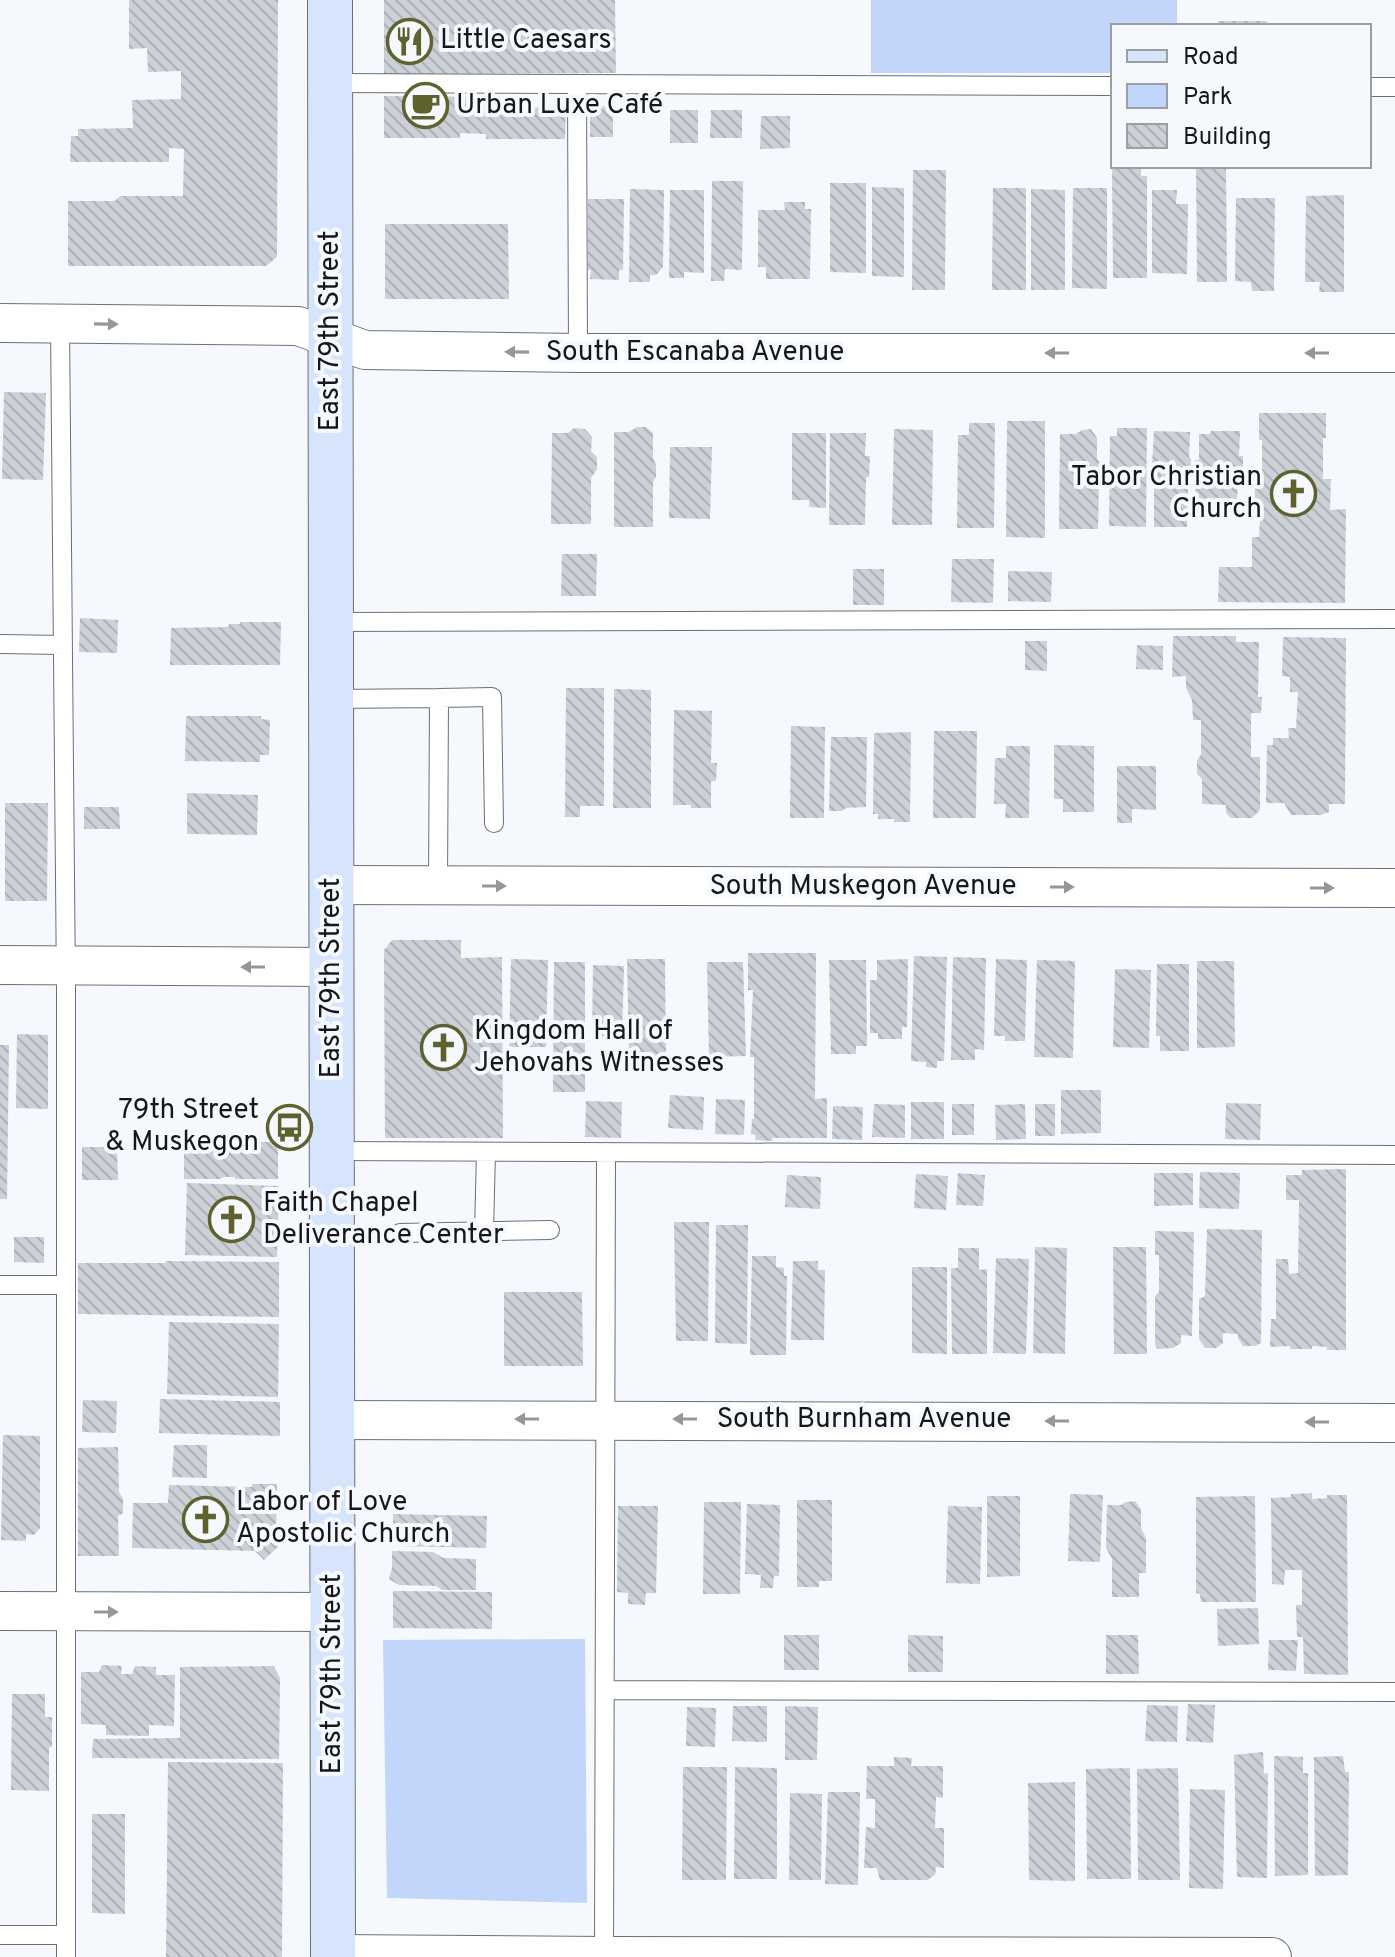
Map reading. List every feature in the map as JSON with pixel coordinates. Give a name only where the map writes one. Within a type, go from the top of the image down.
[{"type":"main road","name":"East 79th Street","points":[[330,0],[333,1955]]},
{"type":"street","name":"South Escanaba Avenue","points":[[0,323],[298,326],[365,350],[1395,353]]},
{"type":"street","name":"South Muskegon Avenue","points":[[332,885],[1395,888]]},
{"type":"street","points":[[0,965],[331,967]]},
{"type":"street","name":"South Burnham Avenue","points":[[332,1420],[1395,1423]]},
{"type":"street","points":[[0,1611],[332,1612]]},
{"type":"street","points":[[333,1955],[1272,1957]]},
{"type":"lane","points":[[330,83],[1111,86]]},
{"type":"lane","points":[[577,84],[578,353]]},
{"type":"lane","points":[[1371,87],[1395,87]]},
{"type":"lane","points":[[60,324],[66,965],[66,1957]]},
{"type":"lane","points":[[331,622],[1395,619]]},
{"type":"lane","points":[[0,644],[63,645]]},
{"type":"lane","points":[[331,699],[492,697],[494,823]]},
{"type":"lane","points":[[438,885],[439,698]]},
{"type":"lane","points":[[332,1151],[1395,1155]]},
{"type":"lane","points":[[484,1232],[486,1152]]},
{"type":"lane","points":[[604,1957],[606,1152]]},
{"type":"lane","points":[[400,1233],[550,1230]]},
{"type":"lane","points":[[0,1285],[66,1285]]},
{"type":"lane","points":[[605,1690],[1395,1692]]},
{"type":"lane","points":[[0,1935],[66,1935]]},
{"type":"green space","points":[[871,0],[1177,0],[1177,24],[1111,24],[1111,73],[871,73]]},
{"type":"green space","points":[[585,1639],[587,1903],[387,1898],[383,1640]]},
{"type":"building","points":[[129,0],[278,0],[277,257],[266,266],[68,266],[68,201],[114,201],[121,196],[183,196],[184,149],[169,148],[169,162],[70,162],[71,136],[78,136],[78,129],[133,128],[132,100],[181,99],[181,71],[148,72],[147,48],[129,49]]},
{"type":"building","points":[[384,0],[615,0],[616,73],[384,74]]},
{"type":"building","points":[[1218,21],[1267,21],[1267,24],[1218,24]]},
{"type":"building","points":[[384,96],[507,97],[507,107],[566,108],[565,139],[486,139],[486,134],[460,133],[460,138],[384,138]]},
{"type":"building","points":[[613,106],[613,137],[590,137],[590,107]]},
{"type":"building","points":[[670,110],[698,110],[698,143],[670,143]]},
{"type":"building","points":[[711,110],[742,110],[742,138],[710,138]]},
{"type":"building","points":[[761,116],[790,116],[790,148],[760,149]]},
{"type":"building","points":[[1112,168],[1141,168],[1141,176],[1147,176],[1147,278],[1113,278]]},
{"type":"building","points":[[1196,168],[1226,168],[1227,282],[1197,282]]},
{"type":"building","points":[[913,170],[946,170],[945,290],[912,290]]},
{"type":"building","points":[[712,181],[743,181],[742,270],[725,269],[724,281],[711,281]]},
{"type":"building","points":[[830,183],[866,183],[866,273],[830,272]]},
{"type":"building","points":[[872,187],[904,188],[904,277],[872,276]]},
{"type":"building","points":[[993,188],[1026,188],[1026,290],[992,290]]},
{"type":"building","points":[[1073,188],[1107,188],[1107,289],[1072,288]]},
{"type":"building","points":[[630,189],[664,190],[663,267],[656,275],[650,275],[650,282],[629,282]]},
{"type":"building","points":[[1031,189],[1065,190],[1065,290],[1031,290]]},
{"type":"building","points":[[670,190],[704,190],[704,273],[684,272],[684,278],[669,278]]},
{"type":"building","points":[[1152,190],[1177,190],[1176,204],[1188,204],[1187,274],[1152,273]]},
{"type":"building","points":[[1344,195],[1344,292],[1319,292],[1320,282],[1305,282],[1306,196]]},
{"type":"building","points":[[1236,198],[1275,198],[1274,291],[1252,291],[1251,282],[1235,281]]},
{"type":"building","points":[[588,199],[624,199],[623,270],[619,270],[619,280],[590,279]]},
{"type":"building","points":[[784,202],[805,202],[805,209],[811,209],[810,279],[766,279],[766,267],[758,267],[758,210],[785,210]]},
{"type":"building","points":[[385,224],[508,224],[509,299],[385,299]]},
{"type":"building","points":[[4,392],[46,393],[43,480],[2,479]]},
{"type":"building","name":"Tabor Christian Church","points":[[1259,413],[1326,413],[1323,479],[1331,479],[1330,510],[1346,509],[1345,603],[1218,602],[1219,567],[1252,567],[1252,537],[1259,537],[1260,520],[1254,520],[1255,479],[1262,479]]},
{"type":"building","points":[[1007,421],[1045,421],[1045,538],[1006,537]]},
{"type":"building","points":[[969,423],[995,423],[994,528],[957,528],[958,435],[969,435]]},
{"type":"building","points":[[637,427],[646,427],[653,433],[656,477],[653,482],[653,527],[614,527],[614,432],[629,432]]},
{"type":"building","points":[[574,428],[585,429],[592,437],[591,451],[597,457],[597,469],[591,478],[591,524],[551,524],[552,433],[568,433]]},
{"type":"building","points":[[1117,428],[1147,428],[1146,527],[1109,526],[1110,436],[1117,436]]},
{"type":"building","points":[[894,429],[933,430],[932,525],[892,525]]},
{"type":"building","points":[[1091,429],[1097,438],[1097,459],[1102,466],[1098,529],[1059,529],[1060,434],[1076,434]]},
{"type":"building","points":[[1154,431],[1190,432],[1191,487],[1188,487],[1187,527],[1154,527],[1154,485],[1151,484]]},
{"type":"building","points":[[1211,431],[1240,431],[1239,456],[1243,456],[1243,478],[1238,478],[1237,504],[1227,504],[1227,520],[1200,520],[1200,503],[1195,503],[1195,460],[1199,460],[1199,434],[1210,434]]},
{"type":"building","points":[[792,433],[826,433],[826,508],[809,507],[809,500],[792,500]]},
{"type":"building","points":[[830,433],[866,433],[865,456],[870,456],[869,477],[866,477],[865,525],[829,525]]},
{"type":"building","points":[[670,447],[712,447],[710,519],[669,518]]},
{"type":"building","points":[[562,554],[597,554],[596,596],[561,596]]},
{"type":"building","points":[[952,559],[994,559],[993,603],[951,602]]},
{"type":"building","points":[[853,569],[884,569],[884,605],[853,605]]},
{"type":"building","points":[[1008,571],[1052,572],[1051,602],[1008,601]]},
{"type":"building","points":[[80,618],[118,620],[117,653],[79,652]]},
{"type":"building","points":[[240,622],[281,622],[280,665],[170,665],[171,628],[228,627]]},
{"type":"building","points":[[1173,636],[1236,636],[1236,642],[1259,642],[1258,697],[1262,697],[1261,713],[1251,713],[1251,757],[1260,757],[1260,810],[1252,818],[1231,818],[1226,813],[1226,805],[1202,804],[1202,779],[1197,774],[1197,760],[1201,755],[1201,720],[1193,720],[1186,676],[1172,677]]},
{"type":"building","points":[[1283,637],[1346,638],[1345,804],[1329,804],[1329,812],[1321,815],[1291,815],[1284,803],[1266,803],[1267,745],[1273,745],[1273,738],[1289,738],[1288,728],[1296,728],[1298,692],[1290,692],[1290,677],[1282,676]]},
{"type":"building","points":[[1025,641],[1047,641],[1047,671],[1025,670]]},
{"type":"building","points":[[1137,645],[1163,646],[1163,670],[1136,669]]},
{"type":"building","points":[[566,688],[604,688],[604,806],[580,806],[580,817],[565,817]]},
{"type":"building","points":[[614,689],[651,690],[651,808],[613,808]]},
{"type":"building","points":[[674,710],[712,711],[711,763],[717,763],[716,781],[711,781],[711,808],[673,805]]},
{"type":"building","points":[[186,716],[261,716],[261,719],[270,720],[269,755],[260,755],[260,762],[185,761]]},
{"type":"building","points":[[791,726],[825,727],[824,818],[790,818]]},
{"type":"building","points":[[934,731],[977,731],[976,818],[933,818]]},
{"type":"building","points":[[911,732],[910,822],[878,819],[878,814],[873,814],[874,733]]},
{"type":"building","points":[[831,737],[867,737],[866,807],[829,811]]},
{"type":"building","points":[[1054,745],[1094,746],[1094,812],[1063,812],[1063,799],[1054,799]]},
{"type":"building","points":[[1006,746],[1030,746],[1029,818],[1005,818],[1006,804],[994,804],[995,758],[1006,758]]},
{"type":"building","points":[[1117,766],[1156,766],[1156,810],[1132,809],[1132,823],[1117,823]]},
{"type":"building","points":[[187,793],[258,795],[257,835],[187,834]]},
{"type":"building","points":[[5,803],[48,803],[47,901],[5,901]]},
{"type":"building","points":[[84,807],[119,807],[120,829],[84,829]]},
{"type":"building","name":"Kingdom Hall of Jehovahs Witnesses","points":[[392,940],[461,940],[461,958],[502,957],[503,1138],[385,1138],[384,950]]},
{"type":"building","points":[[748,953],[816,953],[815,1099],[827,1098],[827,1138],[772,1138],[772,1141],[756,1140],[755,1135],[751,1134],[754,1119],[754,1057],[750,1057],[753,990],[748,990]]},
{"type":"building","points":[[914,956],[947,957],[944,1061],[937,1061],[937,1068],[926,1067],[926,1062],[911,1061]]},
{"type":"building","points":[[953,957],[986,958],[984,1050],[975,1049],[975,1060],[951,1060]]},
{"type":"building","points":[[511,959],[548,960],[546,1047],[509,1047]]},
{"type":"building","points":[[627,959],[665,959],[666,1061],[646,1061],[646,1052],[629,1053]]},
{"type":"building","points":[[908,959],[907,1027],[902,1027],[902,1039],[878,1039],[878,1033],[870,1033],[870,980],[877,980],[877,960]]},
{"type":"building","points":[[996,959],[1027,960],[1025,1041],[1005,1041],[1005,1036],[994,1036]]},
{"type":"building","points":[[829,960],[866,960],[867,1046],[856,1046],[856,1054],[831,1054]]},
{"type":"building","points":[[1037,960],[1075,961],[1073,1058],[1034,1057]]},
{"type":"building","points":[[1197,961],[1234,961],[1235,1047],[1197,1048]]},
{"type":"building","points":[[554,962],[585,962],[585,1092],[553,1092]]},
{"type":"building","points":[[707,962],[743,962],[746,1056],[709,1057]]},
{"type":"building","points":[[1157,964],[1189,964],[1189,1051],[1160,1051],[1160,1036],[1156,1036]]},
{"type":"building","points":[[593,965],[624,966],[622,1038],[592,1037]]},
{"type":"building","points":[[1115,969],[1151,970],[1149,1048],[1113,1047]]},
{"type":"building","points":[[17,1034],[48,1035],[48,1109],[16,1108]]},
{"type":"building","points":[[0,1045],[9,1045],[7,1199],[0,1199]]},
{"type":"building","points":[[1061,1090],[1101,1090],[1101,1133],[1061,1134]]},
{"type":"building","points":[[670,1095],[704,1097],[703,1130],[668,1128]]},
{"type":"building","points":[[716,1099],[745,1100],[744,1135],[715,1134]]},
{"type":"building","points":[[586,1101],[622,1102],[621,1138],[585,1137]]},
{"type":"building","points":[[911,1102],[944,1102],[944,1139],[911,1139]]},
{"type":"building","points":[[1226,1103],[1261,1104],[1260,1140],[1225,1139]]},
{"type":"building","points":[[874,1104],[905,1105],[905,1138],[872,1137]]},
{"type":"building","points":[[952,1104],[974,1104],[974,1135],[952,1135]]},
{"type":"building","points":[[1025,1104],[1026,1139],[996,1140],[995,1105]]},
{"type":"building","points":[[1035,1104],[1055,1104],[1055,1136],[1035,1136]]},
{"type":"building","points":[[833,1106],[863,1107],[862,1140],[832,1139]]},
{"type":"building","points":[[233,1142],[278,1142],[278,1179],[184,1179],[184,1144],[228,1145]]},
{"type":"building","points":[[82,1147],[117,1147],[118,1180],[82,1180]]},
{"type":"building","points":[[1346,1169],[1346,1350],[1312,1346],[1312,1349],[1270,1347],[1271,1319],[1276,1319],[1276,1259],[1288,1259],[1289,1274],[1298,1273],[1299,1200],[1286,1200],[1286,1175],[1302,1175],[1302,1170]]},
{"type":"building","points":[[1200,1172],[1240,1173],[1239,1209],[1199,1208]]},
{"type":"building","points":[[958,1173],[985,1175],[983,1206],[956,1205]]},
{"type":"building","points":[[1154,1173],[1193,1173],[1193,1205],[1154,1206]]},
{"type":"building","points":[[916,1174],[948,1176],[946,1210],[914,1208]]},
{"type":"building","points":[[787,1175],[821,1177],[820,1209],[785,1207]]},
{"type":"building","name":"Faith Chapel Deliverance Center","points":[[187,1183],[279,1186],[277,1257],[185,1255]]},
{"type":"building","points":[[674,1222],[709,1222],[708,1341],[676,1341]]},
{"type":"building","points":[[716,1225],[748,1225],[747,1344],[715,1343]]},
{"type":"building","points":[[1207,1229],[1262,1230],[1261,1343],[1255,1346],[1243,1346],[1238,1334],[1223,1333],[1223,1343],[1216,1348],[1205,1348],[1199,1339],[1199,1299],[1205,1296]]},
{"type":"building","points":[[1155,1231],[1194,1232],[1192,1336],[1181,1335],[1181,1343],[1173,1348],[1157,1349],[1155,1344],[1159,1255],[1155,1255]]},
{"type":"building","points":[[14,1237],[44,1237],[44,1263],[14,1262]]},
{"type":"building","points":[[1035,1247],[1067,1248],[1065,1354],[1033,1353]]},
{"type":"building","points":[[1113,1247],[1146,1247],[1147,1354],[1114,1354]]},
{"type":"building","points":[[958,1248],[979,1248],[979,1270],[987,1269],[987,1354],[952,1354],[951,1268],[958,1268]]},
{"type":"building","points":[[752,1256],[776,1256],[776,1267],[784,1268],[784,1276],[787,1276],[786,1355],[750,1355]]},
{"type":"building","points":[[996,1258],[1029,1259],[1026,1354],[993,1353]]},
{"type":"building","points":[[793,1261],[818,1261],[818,1270],[825,1270],[824,1340],[791,1340]]},
{"type":"building","points":[[279,1262],[279,1317],[78,1314],[78,1263]]},
{"type":"building","points":[[912,1267],[947,1267],[947,1354],[912,1353]]},
{"type":"building","points":[[504,1292],[582,1292],[583,1366],[504,1366]]},
{"type":"building","points":[[169,1322],[279,1324],[278,1397],[167,1394]]},
{"type":"building","points":[[160,1399],[280,1402],[280,1436],[159,1433]]},
{"type":"building","points":[[83,1400],[117,1401],[116,1433],[82,1432]]},
{"type":"building","points":[[3,1435],[40,1436],[40,1528],[34,1535],[26,1534],[26,1541],[1,1540]]},
{"type":"building","points":[[174,1445],[207,1445],[207,1478],[172,1477]]},
{"type":"building","points":[[118,1447],[119,1492],[123,1499],[123,1513],[118,1516],[119,1556],[78,1556],[78,1448]]},
{"type":"building","name":"Labor of Love Apostolic Church","points":[[252,1484],[277,1484],[276,1534],[283,1542],[264,1560],[255,1551],[132,1548],[133,1503],[168,1503],[169,1485],[252,1487]]},
{"type":"building","points":[[1312,1493],[1312,1499],[1347,1495],[1348,1675],[1304,1674],[1303,1637],[1297,1637],[1296,1605],[1302,1605],[1302,1570],[1285,1570],[1284,1585],[1272,1584],[1271,1498]]},
{"type":"building","points":[[1070,1494],[1103,1495],[1100,1562],[1068,1561]]},
{"type":"building","points":[[987,1496],[1020,1496],[1020,1576],[987,1577]]},
{"type":"building","points":[[1255,1496],[1256,1602],[1201,1602],[1200,1594],[1196,1593],[1196,1497]]},
{"type":"building","points":[[797,1500],[832,1500],[832,1581],[819,1581],[819,1587],[797,1587]]},
{"type":"building","points":[[1135,1501],[1141,1509],[1141,1528],[1146,1538],[1146,1573],[1139,1573],[1139,1597],[1112,1597],[1112,1559],[1106,1548],[1107,1505]]},
{"type":"building","points":[[704,1502],[741,1502],[740,1594],[703,1594]]},
{"type":"building","points":[[747,1504],[780,1505],[779,1576],[774,1576],[773,1588],[760,1588],[761,1575],[745,1574]]},
{"type":"building","points":[[618,1506],[658,1506],[656,1593],[646,1593],[645,1605],[628,1604],[628,1593],[617,1592]]},
{"type":"building","points":[[948,1506],[982,1507],[980,1584],[946,1583]]},
{"type":"building","points":[[393,1514],[487,1516],[486,1548],[399,1546],[400,1533],[393,1533]]},
{"type":"building","points":[[392,1551],[433,1552],[443,1558],[476,1559],[476,1590],[399,1585],[389,1579]]},
{"type":"building","points":[[393,1591],[492,1592],[492,1629],[393,1628]]},
{"type":"building","points":[[1258,1608],[1259,1644],[1218,1646],[1217,1609]]},
{"type":"building","points":[[784,1635],[819,1635],[819,1670],[784,1670]]},
{"type":"building","points":[[908,1635],[943,1636],[943,1672],[908,1672]]},
{"type":"building","points":[[1106,1635],[1138,1635],[1139,1674],[1106,1674]]},
{"type":"building","points":[[1269,1640],[1298,1640],[1296,1671],[1268,1670]]},
{"type":"building","points":[[102,1665],[122,1666],[121,1674],[132,1674],[135,1666],[156,1667],[156,1675],[175,1675],[174,1726],[149,1725],[149,1736],[106,1735],[106,1725],[81,1724],[81,1672],[99,1672]]},
{"type":"building","points":[[274,1666],[280,1678],[279,1759],[92,1758],[93,1739],[180,1738],[180,1667]]},
{"type":"building","points":[[12,1694],[45,1694],[45,1717],[52,1717],[49,1791],[11,1790]]},
{"type":"building","points":[[1188,1704],[1215,1705],[1213,1743],[1186,1741]]},
{"type":"building","points":[[1147,1705],[1178,1706],[1177,1742],[1145,1741]]},
{"type":"building","points":[[733,1706],[767,1706],[767,1742],[732,1741]]},
{"type":"building","points":[[785,1706],[818,1707],[817,1760],[785,1760]]},
{"type":"building","points":[[687,1707],[716,1708],[715,1747],[686,1746]]},
{"type":"building","points":[[1263,1752],[1264,1774],[1268,1773],[1267,1878],[1237,1877],[1234,1755]]},
{"type":"building","points":[[1274,1756],[1303,1757],[1303,1773],[1308,1773],[1308,1875],[1275,1876]]},
{"type":"building","points":[[1343,1756],[1345,1772],[1349,1772],[1348,1875],[1315,1876],[1314,1757]]},
{"type":"building","points":[[894,1757],[912,1758],[911,1766],[943,1766],[943,1798],[936,1797],[935,1828],[944,1828],[944,1868],[936,1867],[935,1875],[927,1880],[880,1880],[877,1868],[864,1868],[866,1827],[875,1828],[875,1799],[866,1799],[867,1766],[894,1766]]},
{"type":"building","points":[[168,1762],[283,1763],[282,1957],[166,1957]]},
{"type":"building","points":[[683,1767],[727,1767],[726,1880],[682,1880]]},
{"type":"building","points":[[735,1767],[777,1768],[777,1879],[734,1879]]},
{"type":"building","points":[[1130,1768],[1131,1879],[1087,1879],[1086,1769]]},
{"type":"building","points":[[1178,1768],[1180,1880],[1138,1880],[1137,1769]]},
{"type":"building","points":[[1075,1782],[1075,1881],[1029,1880],[1028,1783]]},
{"type":"building","points":[[1190,1789],[1225,1790],[1223,1889],[1189,1888]]},
{"type":"building","points":[[828,1792],[860,1792],[858,1885],[825,1884]]},
{"type":"building","points":[[790,1793],[822,1794],[821,1880],[789,1880]]},
{"type":"building","points":[[92,1814],[125,1814],[125,1914],[92,1913]]},
{"type":"place","name":"Little Caesars","points":[[409,41]]},
{"type":"place","name":"Urban Luxe Café","points":[[425,106]]},
{"type":"place","name":"Tabor Christian Church","points":[[1293,494]]},
{"type":"place","name":"Kingdom Hall of Jehovahs Witnesses","points":[[443,1048]]},
{"type":"place","name":"79th Street & Muskegon","points":[[290,1127]]},
{"type":"place","name":"Faith Chapel Deliverance Center","points":[[232,1220]]},
{"type":"place","name":"Labor of Love Apostolic Church","points":[[205,1519]]}]
